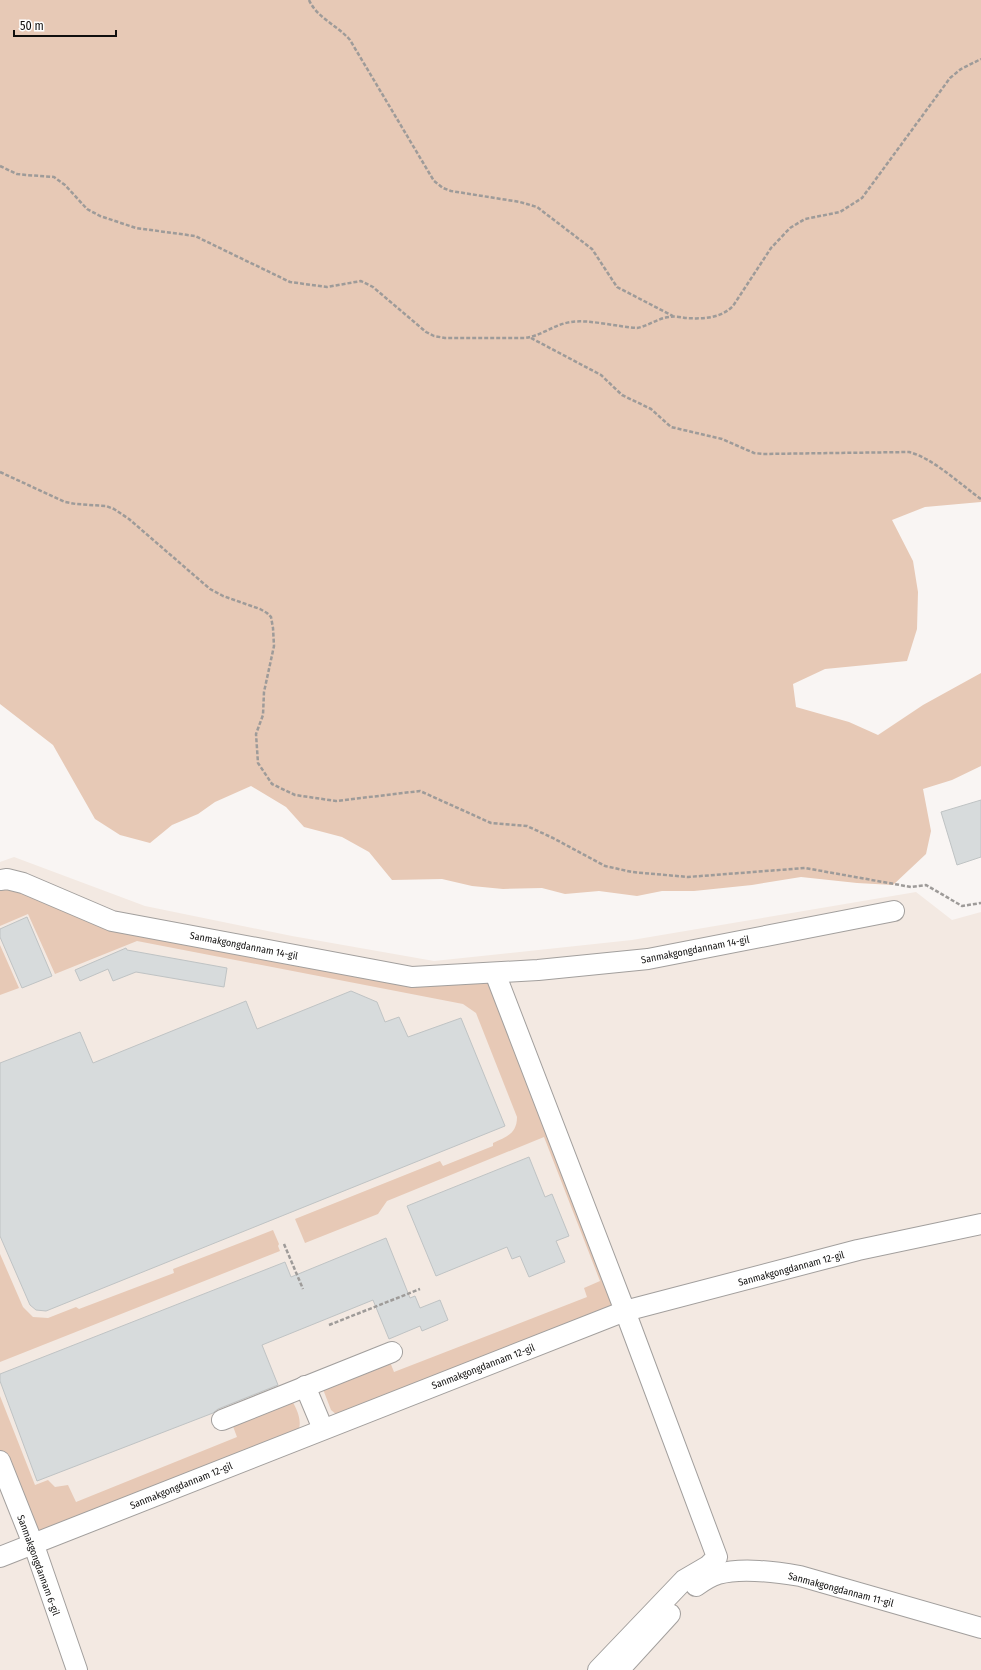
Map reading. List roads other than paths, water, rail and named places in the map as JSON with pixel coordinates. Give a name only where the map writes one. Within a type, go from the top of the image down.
[{"type":"street","name":"Sanmakgongdannam 14-gil","points":[[0,880],[7,879],[23,883],[112,921],[412,977],[538,970],[648,959],[894,912]]},
{"type":"street","points":[[495,973],[625,1311],[717,1557],[708,1566],[684,1580],[598,1670]]},
{"type":"street","name":"Sanmakgongdannam 12-gil","points":[[0,1557],[625,1311],[858,1250],[981,1224]]},
{"type":"street","points":[[222,1420],[392,1352]]},
{"type":"street","points":[[305,1386],[323,1429]]},
{"type":"street","name":"Sanmakgongdannam 6-gil","points":[[0,1461],[33,1544],[77,1670]]},
{"type":"street","name":"Sanmakgongdannam 11-gil","points":[[619,1670],[696,1586],[711,1577],[728,1572],[762,1571],[800,1576],[981,1628]]}]
